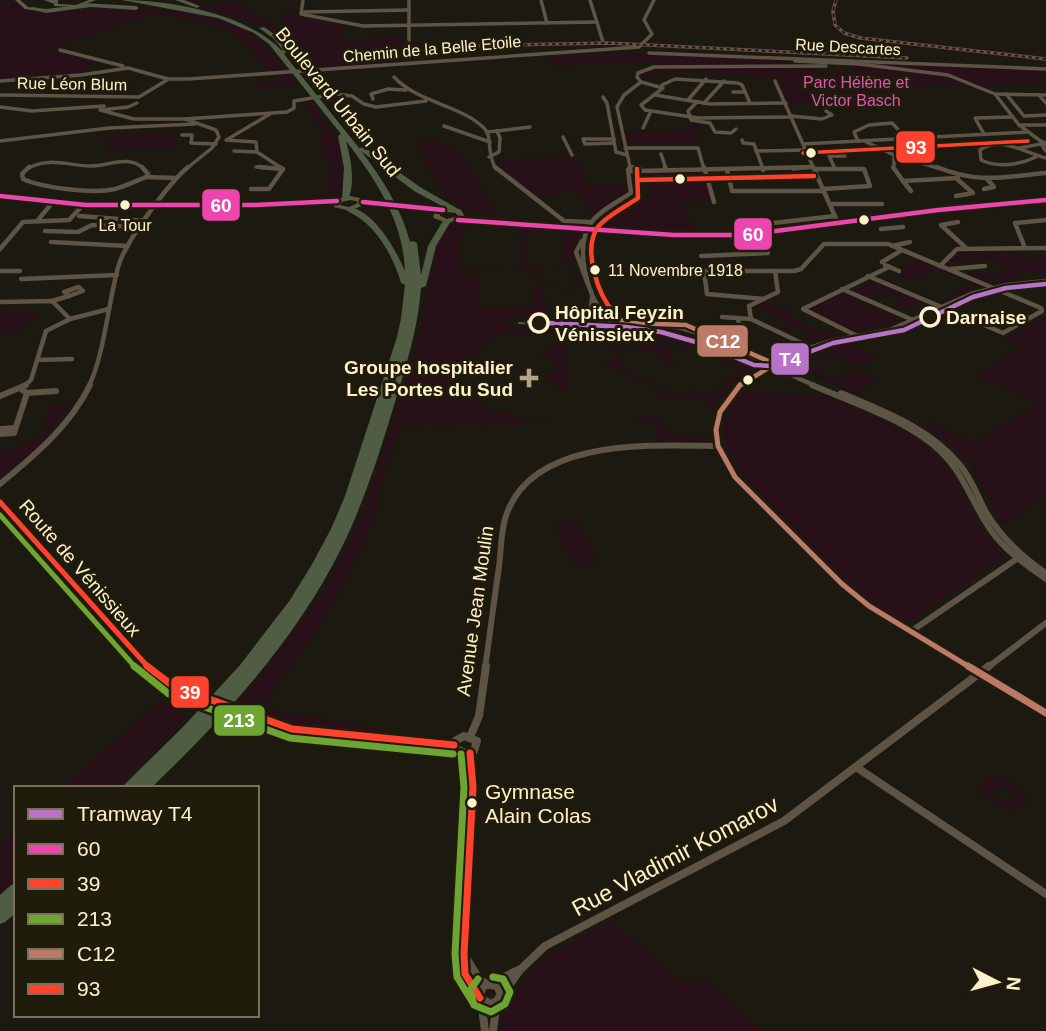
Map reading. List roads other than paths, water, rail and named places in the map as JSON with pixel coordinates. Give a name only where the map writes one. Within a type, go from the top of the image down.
[{"type":"highway","name":"Boulevard Urbain Sud","points":[[125,0],[209,15],[258,34],[273,45],[320,101],[381,184],[399,219],[407,251],[412,302],[359,471],[337,527],[312,573],[287,614],[244,668],[179,739],[129,786]]},
{"type":"highway","points":[[134,0],[236,21],[264,34],[284,52]]},
{"type":"highway","points":[[154,0],[242,21],[269,35],[284,52]]},
{"type":"highway","points":[[178,0],[256,25],[275,37],[286,50],[284,52]]},
{"type":"highway","points":[[89,2],[103,6]]},
{"type":"highway","points":[[32,9],[46,11],[103,6],[209,15]]},
{"type":"highway","name":"Boulevard Urbain Sud","points":[[284,52],[295,69]]},
{"type":"highway","name":"Boulevard Urbain Sud","points":[[144,786],[242,685],[275,644],[318,581],[360,496],[404,360],[416,263],[406,220],[388,183],[362,148],[320,101]]},
{"type":"highway","points":[[339,202],[348,191],[343,133]]},
{"type":"highway","points":[[362,148],[417,189],[459,215]]},
{"type":"highway","points":[[350,209],[362,213],[397,259],[405,282],[405,296],[412,302],[420,300],[432,246],[447,221]]},
{"type":"highway","points":[[0,904],[14,891]]},
{"type":"highway","points":[[0,918],[14,906]]},
{"type":"main road","points":[[17,0],[32,9],[66,7],[89,2]]},
{"type":"main road","points":[[49,9],[54,2],[66,7]]},
{"type":"main road","points":[[0,197],[83,205],[292,204],[339,202],[354,198],[361,205]]},
{"type":"main road","points":[[339,202],[350,209],[361,205],[419,208],[505,222],[724,236],[759,234],[837,219],[1046,200]]},
{"type":"main road","points":[[419,208],[447,221],[459,215]]},
{"type":"main road","points":[[435,216],[443,210]]},
{"type":"street","points":[[300,12],[303,0]]},
{"type":"street","points":[[409,0],[410,40]]},
{"type":"street","points":[[541,0],[547,23]]},
{"type":"street","points":[[590,0],[603,42]]},
{"type":"street","name":"Chemin de la Belle Etoile","points":[[168,79],[319,72],[548,51],[639,47],[652,34],[644,20],[654,0]]},
{"type":"street","points":[[300,12],[409,10]]},
{"type":"street","points":[[300,12],[344,24],[597,22]]},
{"type":"street","points":[[60,50],[168,79]]},
{"type":"street","name":"Rue Descartes","points":[[649,53],[1046,69]]},
{"type":"street","points":[[771,56],[774,60],[859,64],[948,75],[995,94],[1046,95]]},
{"type":"street","points":[[641,82],[637,76],[639,73],[654,67],[710,65],[794,68],[826,64]]},
{"type":"street","points":[[385,67],[405,90]]},
{"type":"street","points":[[0,81],[81,75],[128,68]]},
{"type":"street","name":"Rue Léon Blum","points":[[0,95],[79,98],[144,96],[168,79]]},
{"type":"street","points":[[750,103],[741,84],[706,79],[675,79],[662,85],[641,82],[624,95],[617,107],[632,168],[631,193],[589,226],[581,253],[592,297],[590,304],[595,314],[609,321],[682,327],[912,426],[948,451],[970,477],[997,528],[1020,558],[1046,573]]},
{"type":"street","points":[[688,100],[706,79]]},
{"type":"street","points":[[704,103],[724,81]]},
{"type":"street","points":[[738,227],[837,219],[775,81]]},
{"type":"street","points":[[662,85],[663,88],[641,107],[689,117],[811,119],[832,115],[827,111]]},
{"type":"street","points":[[373,99],[371,94],[377,91],[392,88],[405,90],[462,114],[488,132],[530,127]]},
{"type":"street","points":[[733,92],[745,92]]},
{"type":"street","points":[[137,103],[128,107],[100,110],[134,119],[185,119],[293,110],[294,101],[299,99],[336,94],[352,96],[364,104],[376,107],[427,100]]},
{"type":"street","points":[[995,94],[1012,117],[1044,143],[1046,151]]},
{"type":"street","points":[[1006,94],[1024,116],[1046,115]]},
{"type":"street","points":[[655,95],[704,103],[786,103]]},
{"type":"street","points":[[1039,95],[1046,103]]},
{"type":"street","points":[[603,97],[607,103],[616,152],[632,168],[864,169],[870,186],[824,190],[732,191],[727,170]]},
{"type":"street","points":[[697,102],[688,111],[691,120],[710,123],[715,132],[731,133],[736,129]]},
{"type":"street","points":[[0,107],[32,111],[68,107],[128,107]]},
{"type":"street","points":[[643,128],[651,111]]},
{"type":"street","points":[[226,140],[271,113]]},
{"type":"street","points":[[985,134],[975,118],[1012,117]]},
{"type":"street","points":[[886,118],[906,138]]},
{"type":"street","points":[[0,484],[42,450],[80,405],[90,382],[117,275],[128,246],[176,177],[217,142],[219,133],[216,130],[185,119]]},
{"type":"street","points":[[858,141],[854,132],[869,125],[892,123]]},
{"type":"street","points":[[0,141],[108,128],[197,124]]},
{"type":"street","points":[[1020,125],[1046,125]]},
{"type":"street","points":[[444,126],[490,142]]},
{"type":"street","points":[[489,157],[499,152],[500,138],[497,131]]},
{"type":"street","points":[[488,132],[489,157],[499,173],[564,220],[589,226]]},
{"type":"street","points":[[803,144],[1028,132]]},
{"type":"street","points":[[182,135],[192,135],[191,143],[226,140],[256,142],[257,152]]},
{"type":"street","points":[[572,155],[564,138],[614,141]]},
{"type":"street","points":[[924,138],[934,156],[929,164]]},
{"type":"street","points":[[742,140],[743,143],[754,144],[763,170]]},
{"type":"street","points":[[865,141],[894,155],[929,164],[959,178],[973,193],[956,197]]},
{"type":"street","points":[[1018,149],[1044,143]]},
{"type":"street","points":[[1036,157],[1026,161],[995,164],[981,160],[983,156],[980,150],[989,144],[1046,158]]},
{"type":"street","points":[[625,148],[698,148],[713,202]]},
{"type":"street","points":[[756,151],[806,150]]},
{"type":"street","points":[[234,151],[257,152],[283,169]]},
{"type":"street","points":[[835,169],[828,153],[845,156]]},
{"type":"street","points":[[661,154],[666,170]]},
{"type":"street","points":[[894,155],[893,168],[911,191]]},
{"type":"street","points":[[147,175],[141,166],[127,162],[88,166],[53,161],[33,166],[22,174],[23,178],[34,184],[100,191],[116,189],[147,175],[176,177]]},
{"type":"street","points":[[256,167],[283,169]]},
{"type":"street","points":[[251,189],[270,189],[283,169]]},
{"type":"street","points":[[903,181],[1046,173]]},
{"type":"street","points":[[984,190],[994,187],[987,178]]},
{"type":"street","points":[[38,220],[52,203]]},
{"type":"street","points":[[830,204],[882,204]]},
{"type":"street","points":[[0,249],[23,222],[69,220],[83,205]]},
{"type":"street","points":[[79,216],[145,221]]},
{"type":"street","points":[[881,217],[892,228]]},
{"type":"street","points":[[1025,248],[1015,223],[1046,220]]},
{"type":"street","points":[[958,222],[941,225],[966,248]]},
{"type":"street","points":[[45,230],[78,232],[92,225],[141,227]]},
{"type":"street","points":[[881,229],[903,227]]},
{"type":"street","points":[[51,242],[128,246]]},
{"type":"street","points":[[764,299],[707,294],[704,271],[801,269],[828,243],[892,246],[909,242]]},
{"type":"street","points":[[869,276],[1003,333],[1042,311],[1041,308],[892,246]]},
{"type":"street","points":[[940,266],[957,249],[1046,248]]},
{"type":"street","points":[[858,337],[803,309],[869,276],[902,250]]},
{"type":"street","points":[[701,256],[768,253]]},
{"type":"street","points":[[743,254],[745,270]]},
{"type":"street","points":[[885,264],[899,271]]},
{"type":"street","points":[[948,269],[985,266]]},
{"type":"street","points":[[0,271],[20,271]]},
{"type":"street","points":[[749,306],[778,292],[775,271]]},
{"type":"street","points":[[21,279],[117,275]]},
{"type":"street","points":[[1046,281],[993,288],[959,298],[890,330],[810,347],[748,379],[730,395],[717,422],[718,446],[735,477],[842,584],[869,606],[910,632],[1046,713]]},
{"type":"street","points":[[842,289],[913,320]]},
{"type":"street","points":[[0,302],[52,301],[69,296]]},
{"type":"street","points":[[748,298],[751,319]]},
{"type":"street","points":[[52,301],[70,319]]},
{"type":"street","points":[[0,432],[14,433],[24,391],[31,380],[46,331],[70,319],[109,309]]},
{"type":"street","points":[[77,326],[79,316]]},
{"type":"street","points":[[722,317],[751,319],[810,347]]},
{"type":"street","points":[[738,319],[740,329],[748,332]]},
{"type":"street","points":[[37,360],[72,359]]},
{"type":"street","points":[[774,365],[916,433],[942,452],[962,477],[990,530],[1046,579]]},
{"type":"street","points":[[0,396],[24,391],[56,391]]},
{"type":"street","points":[[833,394],[859,402],[873,412]]},
{"type":"street","name":"Avenue Jean Moulin","points":[[470,737],[479,716],[505,519],[515,497],[529,481],[548,469],[589,453],[652,445],[718,446]]},
{"type":"street","name":"Route de Vénissieux","points":[[0,502],[135,654],[162,680],[192,695],[296,730],[454,745]]},
{"type":"street","points":[[910,632],[1020,558]]},
{"type":"street","name":"Rue Vladimir Komarov","points":[[499,999],[521,969],[545,946],[785,821],[1046,623]]},
{"type":"street","points":[[470,753],[460,752],[454,745],[459,738],[470,737],[478,744],[470,753],[473,787],[465,974],[480,999],[487,1003],[499,999]]},
{"type":"street","points":[[856,767],[1046,894]]},
{"type":"street","points":[[464,954],[479,979],[499,988],[494,1031]]},
{"type":"street","name":"Rue Vladimir Komarov","points":[[489,985],[521,969]]},
{"type":"street","points":[[485,1031],[480,989],[489,985]]},
{"type":"tram line","name":"T4","points":[[529,322],[626,327],[661,332],[703,344],[754,365],[772,366],[833,343],[904,330],[973,297],[1006,288],[1046,284]]},
{"type":"tram line","points":[[519,323],[539,324]]},
{"type":"tram line","points":[[563,324],[581,326]]},
{"type":"railway","points":[[836,0],[833,11],[835,25],[844,33],[860,38],[1046,59]]},
{"type":"railway","points":[[461,46],[608,43],[907,58]]},
{"type":"place","name":"La Tour","points":[[125,205]]},
{"type":"place","name":"11 Novembre 1918","points":[[595,270]]},
{"type":"place","name":"Darnaise","points":[[930,317]]},
{"type":"place","name":"Hôpital Feyzin Vénissieux","points":[[539,323]]},
{"type":"place","name":"Groupe hospitalier Les Portes du Sud","points":[[529,378]]},
{"type":"place","name":"Gymnase Alain Colas","points":[[472,803]]},
{"type":"park label","name":"Parc Hélène et Victor Basch","points":[[856,91]]}]
